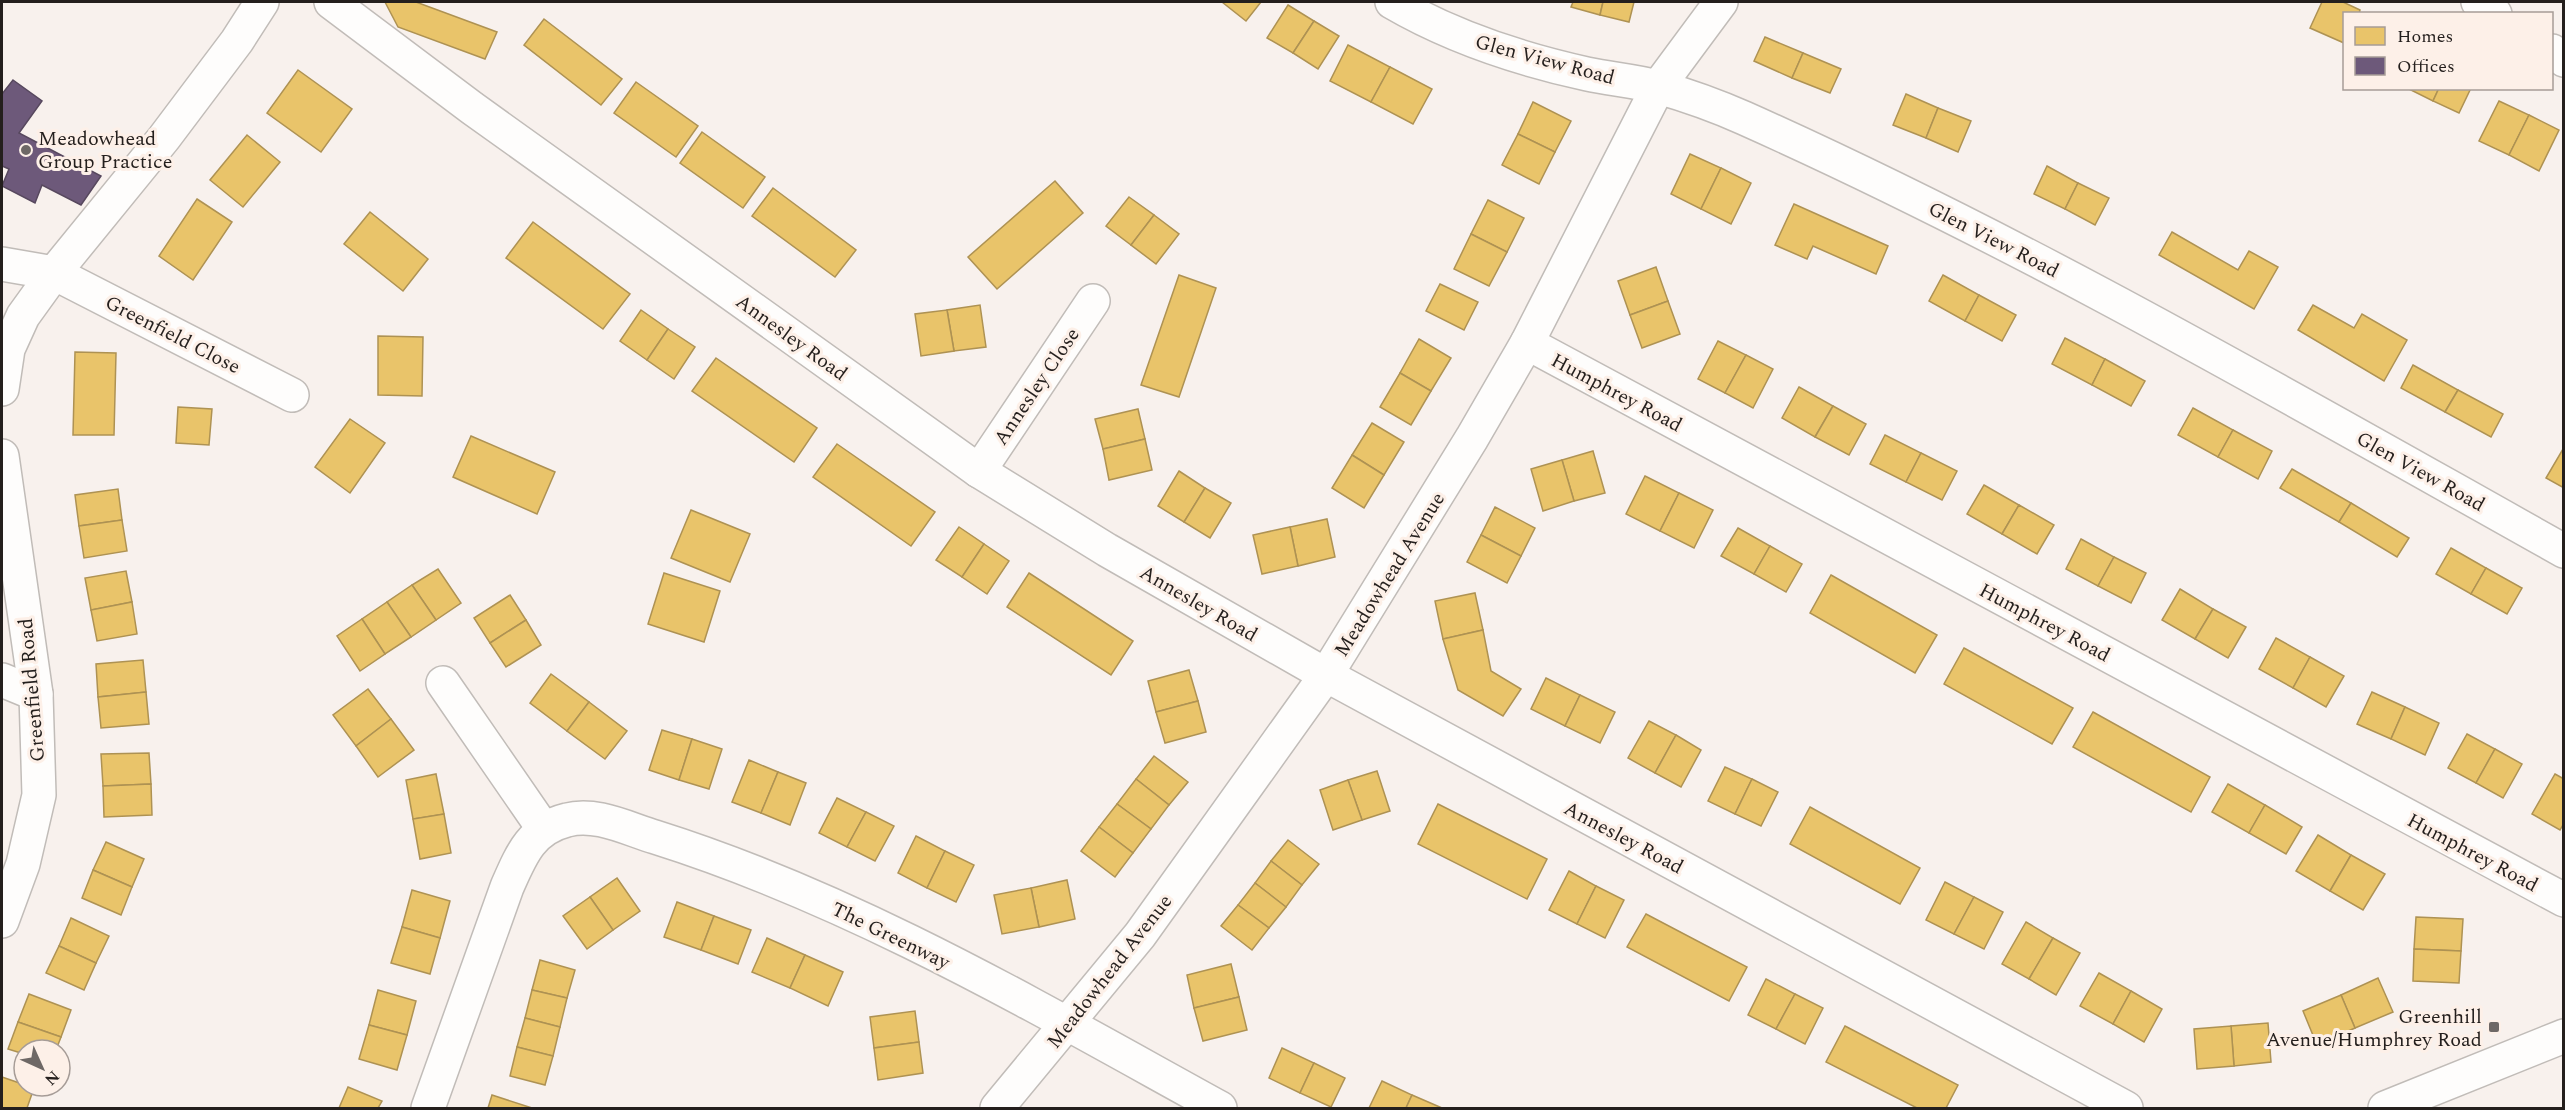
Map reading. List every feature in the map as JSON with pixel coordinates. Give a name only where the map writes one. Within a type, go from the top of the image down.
[{"type":"street","points":[[2,388],[8,349],[23,316],[54,273],[164,138],[237,41],[262,2]]},
{"type":"street","name":"Annesley Road","points":[[331,2],[472,108],[980,471],[1107,550],[1326,675],[2126,1108]]},
{"type":"street","name":"Glen View Road","points":[[1392,2],[1429,24],[1497,49],[1585,73],[1658,87],[1741,117],[1986,233],[2251,375],[2564,551]]},
{"type":"street","name":"Meadowhead Avenue","points":[[997,1108],[1140,935],[1326,675],[1472,438],[1527,343],[1658,87],[1721,2]]},
{"type":"street","points":[[2478,2],[2492,12]]},
{"type":"street","name":"Greenfield Close","points":[[2,264],[54,273],[292,395]]},
{"type":"street","name":"Annesley Close","points":[[980,471],[1093,301]]},
{"type":"street","name":"Humphrey Road","points":[[1527,343],[2564,900]]},
{"type":"street","name":"Greenfield Road","points":[[2,456],[36,693],[39,795],[23,864],[2,921]]},
{"type":"street","points":[[2,680],[36,693]]},
{"type":"street","points":[[428,1108],[507,887],[523,852],[543,828],[443,683]]},
{"type":"street","name":"The Greenway","points":[[543,828],[569,819],[595,818],[722,858],[875,924],[1068,1024],[1220,1108]]},
{"type":"street","points":[[2385,1108],[2564,1036]]},
{"type":"building: Homes","points":[[385,2],[416,2],[497,32],[485,59],[398,27]]},
{"type":"building: Homes","points":[[1222,2],[1261,2],[1246,21]]},
{"type":"building: Homes","points":[[1573,2],[1603,2],[1600,15],[1571,7]]},
{"type":"building: Homes","points":[[1603,2],[1634,2],[1629,22],[1600,15]]},
{"type":"building: Homes","points":[[2322,2],[2343,2],[2360,10],[2360,12],[2343,12],[2343,43],[2310,28]]},
{"type":"building: Homes","points":[[1288,5],[1314,21],[1293,53],[1267,38]]},
{"type":"building: Homes","points":[[544,19],[622,79],[601,105],[524,45]]},
{"type":"building: Homes","points":[[1314,21],[1339,36],[1318,69],[1293,53]]},
{"type":"building: Homes","points":[[1765,37],[1803,53],[1792,78],[1754,61]]},
{"type":"building: Homes","points":[[1348,45],[1390,67],[1371,102],[1330,81]]},
{"type":"building: Homes","points":[[1803,53],[1841,69],[1830,93],[1792,78]]},
{"type":"building: Homes","points":[[1390,67],[1432,89],[1413,124],[1371,102]]},
{"type":"building: Homes","points":[[298,70],[352,109],[321,152],[267,113]]},
{"type":"building: Homes","points":[[636,82],[698,126],[676,157],[614,113]]},
{"type":"building: Homes","points":[[2411,90],[2438,90],[2433,101]]},
{"type":"building: Homes","points":[[2438,90],[2470,90],[2459,113],[2433,101]]},
{"type":"building: Homes","points":[[1906,94],[1938,108],[1926,138],[1893,125]]},
{"type":"building: Homes","points":[[2499,101],[2529,115],[2509,155],[2479,141]]},
{"type":"building: Homes","points":[[1533,102],[1571,121],[1555,152],[1518,134]]},
{"type":"building: Homes","points":[[1938,108],[1971,121],[1958,152],[1926,138]]},
{"type":"building: Homes","points":[[2529,115],[2559,130],[2539,171],[2509,155]]},
{"type":"building: Homes","points":[[702,132],[765,177],[743,208],[680,163]]},
{"type":"building: Homes","points":[[1518,134],[1555,152],[1539,184],[1502,165]]},
{"type":"building: Homes","points":[[247,135],[280,162],[243,207],[210,180]]},
{"type":"building: Homes","points":[[1690,154],[1721,168],[1701,209],[1671,194]]},
{"type":"building: Homes","points":[[2047,166],[2078,183],[2065,209],[2034,194]]},
{"type":"building: Homes","points":[[1721,168],[1751,183],[1731,224],[1701,209]]},
{"type":"building: Homes","points":[[1055,181],[1083,213],[997,289],[968,257]]},
{"type":"building: Homes","points":[[2078,183],[2109,198],[2095,225],[2065,209]]},
{"type":"building: Homes","points":[[773,188],[856,250],[835,277],[752,216]]},
{"type":"building: Homes","points":[[1129,197],[1154,215],[1131,245],[1106,226]]},
{"type":"building: Homes","points":[[197,199],[232,222],[193,280],[159,256]]},
{"type":"building: Homes","points":[[1488,200],[1524,218],[1507,252],[1471,234]]},
{"type":"building: Homes","points":[[1794,204],[1888,246],[1876,274],[1813,246],[1807,259],[1775,245]]},
{"type":"building: Homes","points":[[370,212],[428,259],[403,291],[344,244]]},
{"type":"building: Homes","points":[[1154,215],[1179,234],[1156,264],[1131,245]]},
{"type":"building: Homes","points":[[533,222],[630,294],[603,329],[506,258]]},
{"type":"building: Homes","points":[[2172,232],[2238,270],[2249,251],[2278,267],[2254,309],[2159,255]]},
{"type":"building: Homes","points":[[1471,234],[1507,252],[1489,286],[1454,269]]},
{"type":"building: Homes","points":[[1656,267],[1668,301],[1630,315],[1618,281]]},
{"type":"building: Homes","points":[[1179,275],[1216,288],[1179,397],[1141,385]]},
{"type":"building: Homes","points":[[1943,275],[1979,295],[1965,321],[1929,301]]},
{"type":"building: Homes","points":[[1440,284],[1478,302],[1464,330],[1426,311]]},
{"type":"building: Homes","points":[[1979,295],[2016,315],[2002,341],[1965,321]]},
{"type":"building: Homes","points":[[1668,301],[1680,334],[1642,348],[1630,315]]},
{"type":"building: Homes","points":[[980,305],[986,347],[954,351],[947,310]]},
{"type":"building: Homes","points":[[2313,305],[2354,328],[2362,314],[2407,340],[2384,381],[2298,330]]},
{"type":"building: Homes","points":[[641,310],[668,329],[647,360],[620,341]]},
{"type":"building: Homes","points":[[947,310],[954,351],[921,356],[915,314]]},
{"type":"building: Homes","points":[[668,329],[695,347],[674,379],[647,360]]},
{"type":"building: Homes","points":[[378,336],[423,337],[422,396],[378,395]]},
{"type":"building: Homes","points":[[2065,338],[2105,359],[2092,385],[2052,364]]},
{"type":"building: Homes","points":[[1419,339],[1451,358],[1431,391],[1400,373]]},
{"type":"building: Homes","points":[[1718,341],[1746,355],[1725,393],[1698,379]]},
{"type":"building: Homes","points":[[75,352],[116,353],[114,435],[73,435]]},
{"type":"building: Homes","points":[[1746,355],[1773,369],[1753,408],[1725,393]]},
{"type":"building: Homes","points":[[716,358],[817,428],[794,462],[692,391]]},
{"type":"building: Homes","points":[[2105,359],[2145,381],[2131,406],[2092,385]]},
{"type":"building: Homes","points":[[2413,365],[2458,390],[2445,412],[2401,388]]},
{"type":"building: Homes","points":[[1400,373],[1431,391],[1411,425],[1380,407]]},
{"type":"building: Homes","points":[[1799,387],[1833,406],[1815,437],[1782,418]]},
{"type":"building: Homes","points":[[2458,390],[2503,414],[2491,437],[2445,412]]},
{"type":"building: Homes","points":[[1833,406],[1866,424],[1849,455],[1815,437]]},
{"type":"building: Homes","points":[[178,407],[212,409],[209,445],[176,443]]},
{"type":"building: Homes","points":[[2193,408],[2233,430],[2218,457],[2178,435]]},
{"type":"building: Homes","points":[[1138,409],[1145,439],[1103,449],[1095,419]]},
{"type":"building: Homes","points":[[350,419],[385,443],[350,493],[315,467]]},
{"type":"building: Homes","points":[[1372,423],[1404,442],[1384,475],[1352,455]]},
{"type":"building: Homes","points":[[2233,430],[2272,451],[2258,479],[2218,457]]},
{"type":"building: Homes","points":[[1885,435],[1921,453],[1906,482],[1870,464]]},
{"type":"building: Homes","points":[[471,436],[555,472],[537,514],[453,477]]},
{"type":"building: Homes","points":[[1145,439],[1152,470],[1109,480],[1103,449]]},
{"type":"building: Homes","points":[[837,444],[935,512],[911,546],[813,477]]},
{"type":"building: Homes","points":[[2564,450],[2564,488],[2546,478]]},
{"type":"building: Homes","points":[[1593,451],[1605,493],[1574,501],[1562,460]]},
{"type":"building: Homes","points":[[1921,453],[1957,471],[1942,500],[1906,482]]},
{"type":"building: Homes","points":[[1352,455],[1384,475],[1364,508],[1332,488]]},
{"type":"building: Homes","points":[[1562,460],[1574,501],[1543,511],[1531,469]]},
{"type":"building: Homes","points":[[2292,469],[2351,503],[2339,522],[2280,488]]},
{"type":"building: Homes","points":[[1179,471],[1205,488],[1184,522],[1158,506]]},
{"type":"building: Homes","points":[[1645,476],[1679,493],[1660,531],[1626,514]]},
{"type":"building: Homes","points":[[1984,485],[2019,505],[2002,534],[1967,514]]},
{"type":"building: Homes","points":[[1205,488],[1231,503],[1210,538],[1184,522]]},
{"type":"building: Homes","points":[[118,489],[122,520],[79,526],[75,495]]},
{"type":"building: Homes","points":[[1679,493],[1713,510],[1694,548],[1660,531]]},
{"type":"building: Homes","points":[[2351,503],[2409,538],[2397,557],[2339,522]]},
{"type":"building: Homes","points":[[2019,505],[2054,525],[2037,554],[2002,534]]},
{"type":"building: Homes","points":[[1495,507],[1535,528],[1521,556],[1481,535]]},
{"type":"building: Homes","points":[[691,510],[750,534],[730,582],[671,558]]},
{"type":"building: Homes","points":[[1327,519],[1335,557],[1298,566],[1290,527]]},
{"type":"building: Homes","points":[[122,520],[127,551],[84,558],[79,526]]},
{"type":"building: Homes","points":[[959,527],[984,544],[962,577],[936,560]]},
{"type":"building: Homes","points":[[1290,527],[1298,566],[1262,574],[1253,535]]},
{"type":"building: Homes","points":[[1738,528],[1770,546],[1754,574],[1721,556]]},
{"type":"building: Homes","points":[[1481,535],[1521,556],[1507,583],[1467,562]]},
{"type":"building: Homes","points":[[2081,539],[2114,557],[2098,586],[2066,569]]},
{"type":"building: Homes","points":[[984,544],[1009,561],[987,594],[962,577]]},
{"type":"building: Homes","points":[[1770,546],[1802,564],[1786,592],[1754,574]]},
{"type":"building: Homes","points":[[2451,548],[2486,568],[2471,594],[2436,574]]},
{"type":"building: Homes","points":[[2114,557],[2146,573],[2131,603],[2098,586]]},
{"type":"building: Homes","points":[[2486,568],[2522,588],[2507,614],[2471,594]]},
{"type":"building: Homes","points":[[438,569],[461,603],[436,620],[412,585]]},
{"type":"building: Homes","points":[[126,571],[132,602],[91,610],[85,578]]},
{"type":"building: Homes","points":[[664,573],[720,591],[704,642],[648,624]]},
{"type":"building: Homes","points":[[1029,573],[1133,641],[1111,675],[1007,607]]},
{"type":"building: Homes","points":[[1831,575],[1937,635],[1915,673],[1810,613]]},
{"type":"building: Homes","points":[[412,585],[436,620],[411,637],[387,602]]},
{"type":"building: Homes","points":[[2180,589],[2213,609],[2195,639],[2162,620]]},
{"type":"building: Homes","points":[[1475,593],[1483,630],[1443,639],[1435,601]]},
{"type":"building: Homes","points":[[510,595],[526,620],[490,643],[474,618]]},
{"type":"building: Homes","points":[[132,602],[137,634],[97,641],[91,610]]},
{"type":"building: Homes","points":[[387,602],[411,637],[385,654],[362,619]]},
{"type":"building: Homes","points":[[2213,609],[2246,627],[2228,658],[2195,639]]},
{"type":"building: Homes","points":[[362,619],[385,654],[360,671],[337,636]]},
{"type":"building: Homes","points":[[526,620],[541,645],[506,667],[490,643]]},
{"type":"building: Homes","points":[[1483,630],[1491,671],[1521,689],[1503,716],[1458,690],[1443,639]]},
{"type":"building: Homes","points":[[2276,638],[2310,657],[2293,688],[2259,669]]},
{"type":"building: Homes","points":[[1964,648],[2073,708],[2052,744],[1944,684]]},
{"type":"building: Homes","points":[[2310,657],[2344,676],[2326,707],[2293,688]]},
{"type":"building: Homes","points":[[143,660],[146,692],[98,697],[96,664]]},
{"type":"building: Homes","points":[[1189,670],[1198,701],[1156,712],[1148,681]]},
{"type":"building: Homes","points":[[551,674],[589,702],[567,731],[530,703]]},
{"type":"building: Homes","points":[[1546,678],[1580,695],[1565,726],[1531,709]]},
{"type":"building: Homes","points":[[368,689],[391,719],[356,746],[333,715]]},
{"type":"building: Homes","points":[[146,692],[149,724],[101,728],[98,697]]},
{"type":"building: Homes","points":[[2372,692],[2405,707],[2391,739],[2357,724]]},
{"type":"building: Homes","points":[[1580,695],[1615,712],[1600,743],[1565,726]]},
{"type":"building: Homes","points":[[1198,701],[1206,732],[1165,743],[1156,712]]},
{"type":"building: Homes","points":[[589,702],[627,731],[605,759],[567,731]]},
{"type":"building: Homes","points":[[2405,707],[2439,723],[2425,755],[2391,739]]},
{"type":"building: Homes","points":[[2093,712],[2210,777],[2191,812],[2073,747]]},
{"type":"building: Homes","points":[[391,719],[414,750],[378,777],[356,746]]},
{"type":"building: Homes","points":[[1649,721],[1676,735],[1655,773],[1628,758]]},
{"type":"building: Homes","points":[[662,730],[692,739],[679,780],[649,770]]},
{"type":"building: Homes","points":[[2467,734],[2495,749],[2476,783],[2448,768]]},
{"type":"building: Homes","points":[[1676,735],[1701,750],[1681,787],[1655,773]]},
{"type":"building: Homes","points":[[692,739],[722,749],[709,789],[679,780]]},
{"type":"building: Homes","points":[[2495,749],[2522,764],[2503,798],[2476,783]]},
{"type":"building: Homes","points":[[149,753],[151,784],[103,786],[101,754]]},
{"type":"building: Homes","points":[[1154,756],[1188,782],[1169,805],[1136,779]]},
{"type":"building: Homes","points":[[749,760],[778,772],[761,813],[732,802]]},
{"type":"building: Homes","points":[[1725,767],[1752,779],[1735,814],[1708,801]]},
{"type":"building: Homes","points":[[1377,771],[1390,811],[1362,820],[1348,780]]},
{"type":"building: Homes","points":[[778,772],[806,783],[790,825],[761,813]]},
{"type":"building: Homes","points":[[436,774],[444,814],[413,819],[406,780]]},
{"type":"building: Homes","points":[[2555,774],[2564,779],[2564,823],[2560,830],[2532,814]]},
{"type":"building: Homes","points":[[1136,779],[1169,805],[1151,829],[1117,804]]},
{"type":"building: Homes","points":[[1752,779],[1778,792],[1761,826],[1735,814]]},
{"type":"building: Homes","points":[[1348,780],[1362,820],[1333,830],[1320,790]]},
{"type":"building: Homes","points":[[151,784],[152,815],[104,817],[103,786]]},
{"type":"building: Homes","points":[[2228,784],[2265,805],[2249,833],[2212,812]]},
{"type":"building: Homes","points":[[837,798],[866,812],[847,847],[819,833]]},
{"type":"building: Homes","points":[[1117,804],[1151,829],[1133,853],[1099,827]]},
{"type":"building: Homes","points":[[1438,804],[1547,859],[1527,899],[1418,844]]},
{"type":"building: Homes","points":[[2265,805],[2302,827],[2286,854],[2249,833]]},
{"type":"building: Homes","points":[[1810,807],[1920,868],[1900,904],[1790,844]]},
{"type":"building: Homes","points":[[866,812],[894,826],[875,861],[847,847]]},
{"type":"building: Homes","points":[[444,814],[451,853],[420,859],[413,819]]},
{"type":"building: Homes","points":[[1099,827],[1133,853],[1115,877],[1081,851]]},
{"type":"building: Homes","points":[[2318,835],[2351,855],[2330,891],[2296,871]]},
{"type":"building: Homes","points":[[916,836],[945,851],[927,888],[898,873]]},
{"type":"building: Homes","points":[[1288,840],[1319,864],[1302,885],[1271,861]]},
{"type":"building: Homes","points":[[106,842],[144,859],[132,887],[93,870]]},
{"type":"building: Homes","points":[[945,851],[974,865],[956,902],[927,888]]},
{"type":"building: Homes","points":[[2351,855],[2385,874],[2363,910],[2330,891]]},
{"type":"building: Homes","points":[[1271,861],[1302,885],[1286,907],[1255,883]]},
{"type":"building: Homes","points":[[93,870],[132,887],[121,915],[82,898]]},
{"type":"building: Homes","points":[[1569,871],[1596,886],[1577,924],[1549,910]]},
{"type":"building: Homes","points":[[617,878],[640,911],[613,930],[590,897]]},
{"type":"building: Homes","points":[[1067,880],[1075,919],[1039,927],[1031,888]]},
{"type":"building: Homes","points":[[1945,882],[1974,897],[1954,934],[1926,920]]},
{"type":"building: Homes","points":[[1255,883],[1286,907],[1269,928],[1238,905]]},
{"type":"building: Homes","points":[[1596,886],[1624,900],[1605,938],[1577,924]]},
{"type":"building: Homes","points":[[1031,888],[1039,927],[1002,934],[994,895]]},
{"type":"building: Homes","points":[[412,890],[450,901],[440,938],[402,927]]},
{"type":"building: Homes","points":[[590,897],[613,930],[587,949],[563,916]]},
{"type":"building: Homes","points":[[1974,897],[2003,912],[1984,949],[1954,934]]},
{"type":"building: Homes","points":[[677,902],[714,916],[701,950],[664,937]]},
{"type":"building: Homes","points":[[1238,905],[1269,928],[1252,950],[1221,926]]},
{"type":"building: Homes","points":[[1646,914],[1747,967],[1729,1001],[1627,947]]},
{"type":"building: Homes","points":[[714,916],[751,930],[738,964],[701,950]]},
{"type":"building: Homes","points":[[2416,917],[2463,919],[2461,951],[2414,949]]},
{"type":"building: Homes","points":[[71,918],[109,936],[96,963],[59,946]]},
{"type":"building: Homes","points":[[2026,922],[2053,938],[2029,979],[2002,964]]},
{"type":"building: Homes","points":[[402,927],[440,938],[430,974],[391,963]]},
{"type":"building: Homes","points":[[767,938],[805,955],[790,988],[752,972]]},
{"type":"building: Homes","points":[[2053,938],[2080,953],[2056,995],[2029,979]]},
{"type":"building: Homes","points":[[59,946],[96,963],[84,990],[46,973]]},
{"type":"building: Homes","points":[[2414,949],[2461,951],[2459,983],[2413,981]]},
{"type":"building: Homes","points":[[805,955],[843,972],[828,1006],[790,988]]},
{"type":"building: Homes","points":[[540,960],[575,970],[567,998],[532,990]]},
{"type":"building: Homes","points":[[1231,964],[1239,997],[1194,1008],[1187,975]]},
{"type":"building: Homes","points":[[2099,973],[2131,991],[2113,1024],[2080,1006]]},
{"type":"building: Homes","points":[[2378,978],[2393,1012],[2355,1028],[2341,995]]},
{"type":"building: Homes","points":[[1766,979],[1795,994],[1776,1029],[1748,1015]]},
{"type":"building: Homes","points":[[378,990],[416,1001],[407,1035],[369,1025]]},
{"type":"building: Homes","points":[[532,990],[567,998],[560,1027],[525,1018]]},
{"type":"building: Homes","points":[[2131,991],[2162,1009],[2144,1042],[2113,1024]]},
{"type":"building: Homes","points":[[29,994],[71,1010],[61,1037],[18,1022]]},
{"type":"building: Homes","points":[[1795,994],[1823,1008],[1805,1044],[1776,1029]]},
{"type":"building: Homes","points":[[2341,995],[2355,1028],[2317,1045],[2303,1011]]},
{"type":"building: Homes","points":[[1239,997],[1247,1030],[1203,1041],[1194,1008]]},
{"type":"building: Homes","points":[[915,1011],[919,1042],[874,1048],[870,1017]]},
{"type":"building: Homes","points":[[525,1018],[560,1027],[553,1056],[517,1047]]},
{"type":"building: Homes","points":[[18,1022],[61,1037],[61,1038],[12,1038]]},
{"type":"building: Homes","points":[[2268,1023],[2271,1062],[2234,1066],[2231,1026]]},
{"type":"building: Homes","points":[[369,1025],[407,1035],[397,1070],[359,1059]]},
{"type":"building: Homes","points":[[1845,1026],[1958,1085],[1946,1108],[1917,1108],[1826,1062]]},
{"type":"building: Homes","points":[[2231,1026],[2234,1066],[2197,1069],[2194,1029]]},
{"type":"building: Homes","points":[[12,1038],[12,1050],[8,1049]]},
{"type":"building: Homes","points":[[919,1042],[923,1073],[878,1080],[874,1048]]},
{"type":"building: Homes","points":[[517,1047],[553,1056],[545,1085],[510,1076]]},
{"type":"building: Homes","points":[[1282,1048],[1314,1063],[1300,1093],[1269,1078]]},
{"type":"building: Homes","points":[[1314,1063],[1345,1078],[1331,1107],[1300,1093]]},
{"type":"building: Homes","points":[[2,1077],[12,1080],[12,1098],[30,1098],[27,1108],[2,1108]]},
{"type":"building: Homes","points":[[1382,1081],[1412,1095],[1406,1108],[1369,1108]]},
{"type":"building: Homes","points":[[348,1087],[382,1101],[378,1108],[339,1108]]},
{"type":"building: Homes","points":[[492,1095],[532,1108],[488,1108]]},
{"type":"building: Homes","points":[[1412,1095],[1442,1108],[1406,1108]]},
{"type":"building: Offices","name":"Meadowhead Group Practice","points":[[13,80],[42,101],[19,133],[101,176],[81,205],[42,185],[35,203],[2,186],[9,169],[2,166],[2,94]]},
{"type":"place","name":"Meadowhead Group Practice","points":[[26,150]]},
{"type":"place","name":"Greenhill Avenue/Humphrey Road","points":[[2494,1027]]}]
